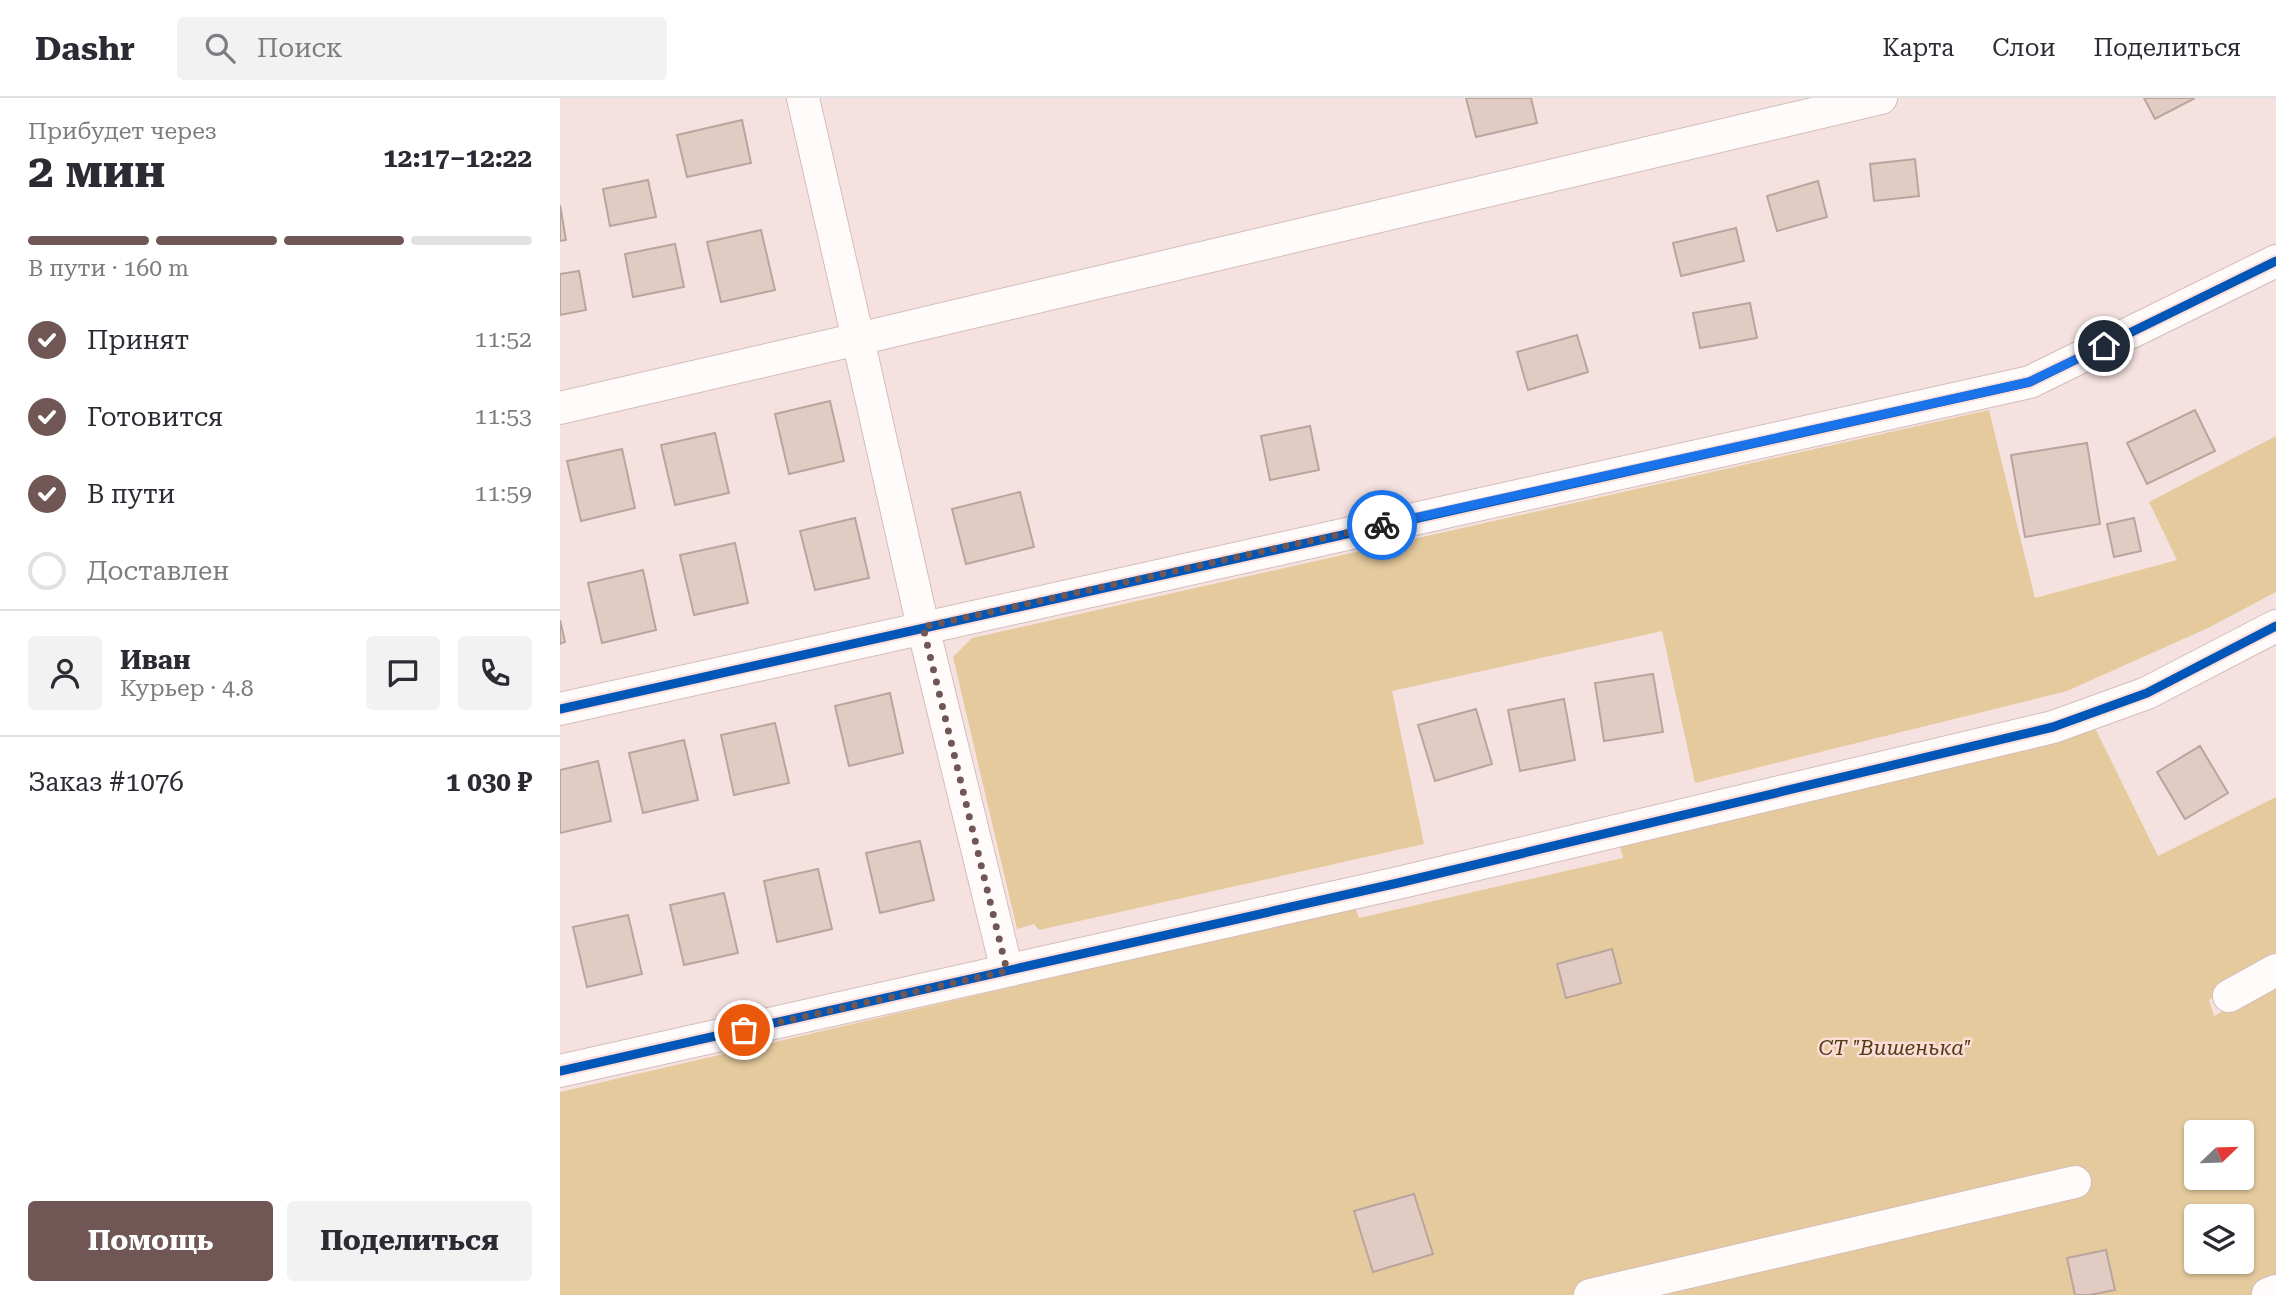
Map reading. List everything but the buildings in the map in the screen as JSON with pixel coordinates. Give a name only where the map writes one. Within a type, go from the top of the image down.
[{"type":"street","points":[[803,98],[923,627],[1007,971]]},
{"type":"street","points":[[560,408],[1881,98]]},
{"type":"street","points":[[560,709],[2029,382],[2276,261]]},
{"type":"street","points":[[560,1071],[1398,883],[2053,727],[2147,693],[2276,626]]},
{"type":"street","points":[[2229,996],[2276,970]]},
{"type":"street","points":[[1590,1295],[2075,1182]]},
{"type":"green space","points":[[1989,410],[2035,598],[2177,560],[2149,502],[2276,436],[2276,592],[2208,628],[2067,691],[1695,783],[1662,631],[1392,691],[1424,844],[1039,930],[1034,924],[1017,929],[953,657],[972,638]]},
{"type":"green space","name":"СТ \"Вишенька\"","points":[[2096,730],[2158,856],[2276,797],[2276,958],[2209,1000],[2214,1016],[2276,982],[2276,1281],[2256,1295],[560,1295],[560,1092],[1355,907],[1359,918],[1623,858],[1620,847]]},
{"type":"cycle path","points":[[560,709],[2030,382],[2276,261]]},
{"type":"cycle path","points":[[560,1071],[1398,883],[2053,727],[2147,693],[2276,626]]},
{"type":"way so far","points":[[744,1030],[1007,971],[923,627],[1382,525]]},
{"type":"route","points":[[1382,525],[2029,382],[2104,346]]}]
